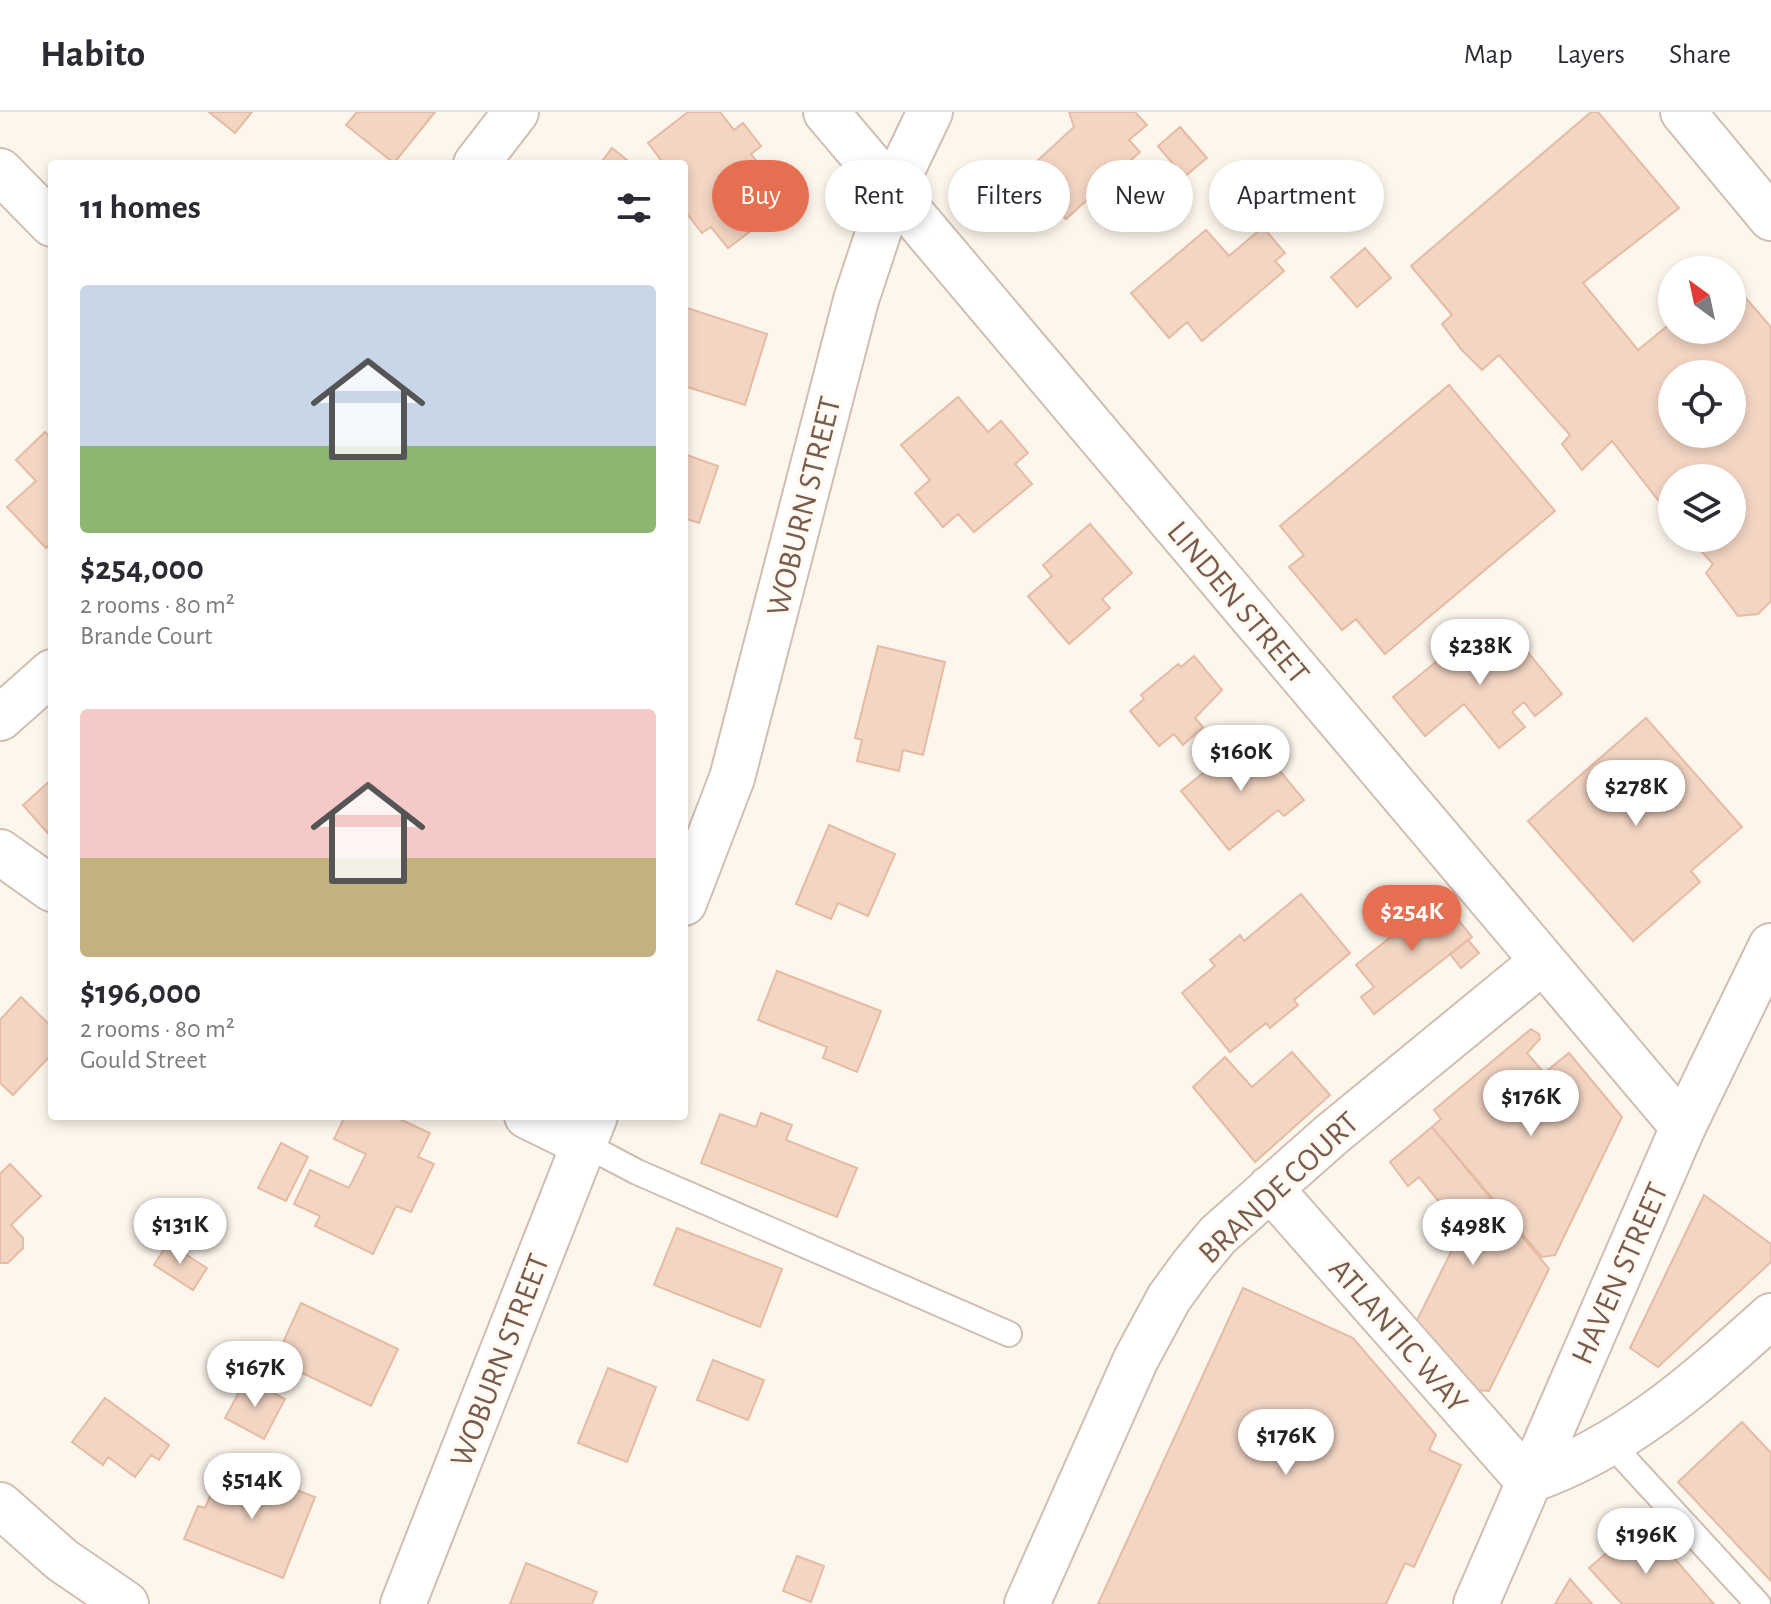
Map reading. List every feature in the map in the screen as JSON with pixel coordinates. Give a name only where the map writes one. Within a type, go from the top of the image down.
[{"type":"street","points":[[479,160],[516,112]]},
{"type":"street","name":"LINDEN STREET","points":[[826,112],[866,160]]},
{"type":"street","name":"WOBURN STREET","points":[[907,160],[930,112]]},
{"type":"street","points":[[1683,112],[1771,218]]},
{"type":"street","points":[[0,171],[48,220]]},
{"type":"street","name":"WOBURN STREET","points":[[688,893],[732,778],[856,300],[878,232]]},
{"type":"street","name":"LINDEN STREET","points":[[927,232],[1683,1127]]},
{"type":"street","points":[[0,718],[48,676]]},
{"type":"street","points":[[0,852],[48,886]]},
{"type":"street","name":"HAVEN STREET","points":[[1476,1604],[1683,1127],[1771,946]]},
{"type":"street","name":"BRANDE COURT","points":[[1027,1604],[1136,1359],[1169,1298],[1218,1235],[1439,1044],[1543,961]]},
{"type":"street","points":[[545,1120],[590,1130]]},
{"type":"street","name":"WOBURN STREET","points":[[403,1604],[590,1130]]},
{"type":"street","name":"ATLANTIC WAY","points":[[1270,1188],[1528,1481]]},
{"type":"street","points":[[1528,1481],[1575,1465],[1611,1444],[1668,1405],[1771,1316]]},
{"type":"street","points":[[0,1505],[62,1560],[126,1604]]},
{"type":"lane","points":[[590,1130],[637,1172],[1009,1334]]},
{"type":"lane","points":[[1611,1444],[1758,1604]]},
{"type":"building","points":[[209,112],[252,112],[235,133]]},
{"type":"building","points":[[357,112],[435,112],[396,160],[390,160],[346,125]]},
{"type":"building","points":[[688,112],[720,112],[734,130],[743,123],[761,146],[751,154],[756,160],[712,160],[712,228],[702,233],[688,215],[688,160],[661,160],[648,143]]},
{"type":"building","points":[[1069,112],[1135,112],[1147,125],[1129,140],[1140,152],[1131,160],[1086,160],[1086,201],[1070,215],[1070,160],[1038,160],[1074,127]]},
{"type":"building","points":[[1591,112],[1598,112],[1679,208],[1583,283],[1638,350],[1658,334],[1658,344],[1746,344],[1746,298],[1771,327],[1771,601],[1758,614],[1738,616],[1706,573],[1713,564],[1702,552],[1746,552],[1746,464],[1658,464],[1658,500],[1612,441],[1582,470],[1562,444],[1570,435],[1499,355],[1482,370],[1461,349],[1442,324],[1452,315],[1411,266]]},
{"type":"building","points":[[1180,127],[1207,158],[1193,170],[1193,160],[1170,160],[1158,146]]},
{"type":"building","points":[[612,148],[627,160],[603,160]]},
{"type":"building","points":[[1206,230],[1229,256],[1257,232],[1267,232],[1285,253],[1275,261],[1284,271],[1202,341],[1187,322],[1169,338],[1131,293]]},
{"type":"building","points":[[715,232],[749,232],[728,248]]},
{"type":"building","points":[[1365,248],[1391,278],[1357,307],[1331,277]]},
{"type":"building","points":[[688,308],[767,334],[745,405],[688,387]]},
{"type":"building","points":[[1449,385],[1555,511],[1385,654],[1356,619],[1342,630],[1289,567],[1304,555],[1280,526]]},
{"type":"building","points":[[958,397],[988,432],[1001,421],[1028,453],[1015,464],[1032,484],[974,532],[958,514],[943,527],[915,493],[930,480],[901,445]]},
{"type":"building","points":[[45,432],[48,435],[46,548],[7,507],[36,481],[16,460]]},
{"type":"building","points":[[688,455],[718,466],[699,523],[688,519]]},
{"type":"building","points":[[1090,524],[1132,573],[1102,599],[1110,608],[1069,644],[1028,596],[1052,576],[1043,565]]},
{"type":"building","points":[[1479,627],[1496,648],[1513,634],[1562,694],[1535,716],[1524,702],[1512,712],[1525,727],[1499,748],[1464,704],[1425,736],[1393,697]]},
{"type":"building","points":[[878,646],[945,662],[923,755],[903,750],[899,771],[857,761],[862,740],[855,738]]},
{"type":"building","points":[[1194,656],[1222,690],[1195,718],[1203,727],[1183,745],[1174,734],[1159,746],[1130,711],[1144,699],[1141,695],[1178,664],[1181,667]]},
{"type":"building","points":[[1646,718],[1742,827],[1691,871],[1700,882],[1633,941],[1528,821]]},
{"type":"building","points":[[1250,735],[1304,800],[1284,816],[1278,810],[1229,850],[1181,791]]},
{"type":"building","points":[[48,783],[48,833],[23,805]]},
{"type":"building","points":[[829,825],[895,854],[868,916],[838,903],[831,919],[796,904]]},
{"type":"building","points":[[1301,894],[1350,953],[1294,1000],[1298,1005],[1270,1028],[1266,1023],[1230,1052],[1182,993],[1215,966],[1210,960],[1240,935],[1244,941]]},
{"type":"building","points":[[1440,897],[1472,937],[1374,1014],[1361,997],[1374,987],[1356,965]]},
{"type":"building","points":[[1468,940],[1479,953],[1461,968],[1450,954]]},
{"type":"building","points":[[777,971],[881,1011],[857,1072],[823,1058],[827,1047],[758,1020]]},
{"type":"building","points":[[21,997],[48,1023],[48,1058],[13,1095],[0,1083],[0,1020]]},
{"type":"building","points":[[1531,1029],[1539,1034],[1540,1039],[1527,1053],[1544,1073],[1569,1053],[1622,1117],[1555,1255],[1542,1257],[1432,1127],[1441,1119],[1434,1110]]},
{"type":"building","points":[[1292,1052],[1330,1095],[1255,1162],[1193,1087],[1225,1057],[1252,1087]]},
{"type":"building","points":[[761,1113],[792,1125],[786,1140],[857,1168],[837,1217],[701,1163],[720,1114],[756,1127]]},
{"type":"building","points":[[343,1120],[402,1120],[430,1133],[418,1157],[434,1164],[411,1212],[396,1206],[373,1254],[315,1226],[320,1216],[294,1204],[310,1170],[349,1188],[366,1154],[334,1139]]},
{"type":"building","points":[[1432,1127],[1549,1269],[1489,1391],[1475,1390],[1416,1322],[1462,1230],[1419,1177],[1408,1186],[1390,1162]]},
{"type":"building","points":[[281,1143],[308,1157],[286,1201],[258,1188]]},
{"type":"building","points":[[10,1164],[41,1196],[11,1225],[23,1238],[23,1248],[8,1263],[0,1263],[0,1174]]},
{"type":"building","points":[[1704,1195],[1771,1244],[1771,1262],[1658,1367],[1630,1348]]},
{"type":"building","points":[[677,1228],[782,1269],[760,1327],[654,1285]]},
{"type":"building","points":[[168,1243],[207,1268],[193,1290],[154,1265]]},
{"type":"building","points":[[1243,1288],[1353,1338],[1436,1435],[1429,1450],[1461,1465],[1414,1567],[1405,1563],[1386,1604],[1098,1604]]},
{"type":"building","points":[[301,1303],[398,1349],[371,1406],[275,1360]]},
{"type":"building","points":[[713,1360],[764,1380],[748,1420],[697,1400]]},
{"type":"building","points":[[608,1368],[656,1387],[627,1462],[578,1443]]},
{"type":"building","points":[[246,1379],[285,1399],[264,1439],[225,1418]]},
{"type":"building","points":[[105,1398],[169,1445],[159,1460],[151,1455],[135,1477],[108,1457],[103,1465],[72,1442]]},
{"type":"building","points":[[1742,1422],[1771,1453],[1771,1581],[1678,1482]]},
{"type":"building","points":[[230,1464],[315,1497],[283,1578],[184,1539],[198,1506],[205,1508],[216,1482],[222,1485]]},
{"type":"building","points":[[1634,1529],[1659,1558],[1668,1551],[1714,1604],[1622,1604],[1589,1568]]},
{"type":"building","points":[[797,1556],[824,1566],[811,1602],[783,1591]]},
{"type":"building","points":[[526,1563],[597,1592],[592,1604],[510,1604]]},
{"type":"building","points":[[1570,1579],[1592,1604],[1555,1604]]}]
